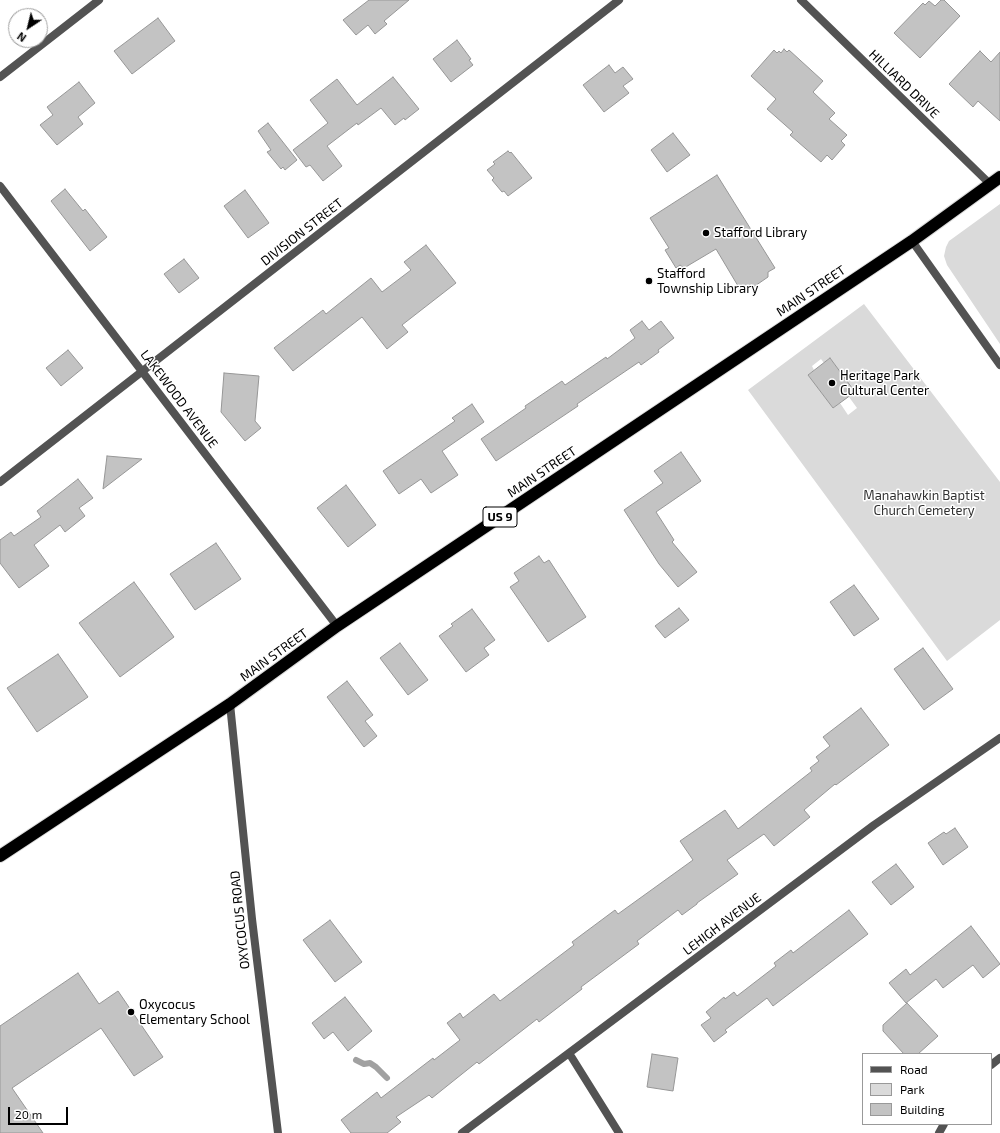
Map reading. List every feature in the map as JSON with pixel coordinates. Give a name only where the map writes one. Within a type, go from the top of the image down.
[{"type":"highway","name":"MAIN STREET","points":[[0,856],[230,704],[337,626],[912,241],[995,181]]},
{"type":"street","points":[[0,77],[99,0]]},
{"type":"street","name":"DIVISION STREET","points":[[0,482],[619,0]]},
{"type":"street","name":"HILLIARD DRIVE","points":[[801,0],[995,181]]},
{"type":"street","name":"LAKEWOOD AVENUE","points":[[0,186],[337,626]]},
{"type":"street","points":[[912,241],[1000,365]]},
{"type":"street","name":"OXYCOCUS ROAD","points":[[230,704],[252,919],[278,1133]]},
{"type":"street","name":"LEHIGH AVENUE","points":[[462,1133],[874,825],[1000,738]]},
{"type":"street","points":[[569,1053],[619,1133]]},
{"type":"street","points":[[992,1064],[1000,1058]]},
{"type":"green space","points":[[1000,204],[1000,344],[947,265],[944,256],[949,241]]},
{"type":"green space","name":"Manahawkin Baptist Church Cemetery","points":[[864,304],[1000,482],[1000,620],[947,661],[748,390]],"holes":[[[830,358],[855,392],[849,397],[857,408],[848,415],[840,403],[833,408],[808,375],[814,370],[812,366],[821,359],[824,363]]]},
{"type":"building","points":[[369,0],[409,0],[384,21],[387,24],[375,34],[368,25],[356,35],[343,20]]},
{"type":"building","points":[[941,0],[944,0],[960,16],[920,58],[894,33],[923,3],[925,5],[929,1],[935,6]]},
{"type":"building","points":[[158,18],[175,41],[132,74],[114,51]]},
{"type":"building","points":[[457,40],[471,59],[469,60],[473,65],[451,82],[433,59]]},
{"type":"building","points":[[784,49],[787,52],[789,50],[823,81],[813,92],[835,113],[829,119],[847,135],[841,141],[845,145],[832,160],[827,155],[821,162],[790,135],[793,132],[767,109],[776,99],[751,76],[774,50],[777,53],[779,51],[781,53]]},
{"type":"building","points":[[980,51],[991,62],[1000,52],[1000,121],[978,101],[973,107],[949,84]]},
{"type":"building","points":[[609,65],[615,73],[623,67],[633,79],[623,86],[629,93],[604,112],[583,85]]},
{"type":"building","points":[[393,77],[419,109],[405,120],[404,118],[395,125],[381,108],[358,125],[357,123],[327,146],[342,166],[323,181],[310,165],[306,167],[293,150],[328,123],[310,100],[337,79],[357,105]]},
{"type":"building","points":[[79,82],[95,103],[78,117],[83,124],[57,145],[40,125],[53,115],[47,107]]},
{"type":"building","points":[[268,123],[297,160],[285,170],[283,167],[281,169],[267,152],[271,150],[258,131]]},
{"type":"building","points":[[673,133],[690,155],[667,172],[651,150]]},
{"type":"building","points":[[508,151],[510,153],[511,152],[532,178],[508,196],[504,191],[502,192],[492,180],[494,178],[487,170],[495,164],[493,162]]},
{"type":"building","name":"Stafford Library","points":[[717,175],[775,268],[768,272],[768,277],[752,288],[750,285],[741,291],[716,249],[684,268],[680,265],[676,268],[665,250],[669,248],[650,218]]},
{"type":"building","points":[[65,189],[83,211],[85,209],[107,237],[90,251],[51,201]]},
{"type":"building","points":[[245,190],[269,223],[248,238],[224,206]]},
{"type":"building","points":[[426,245],[456,283],[402,325],[408,332],[387,349],[362,317],[293,371],[274,348],[323,310],[326,314],[371,278],[382,292],[411,270],[404,262]]},
{"type":"building","points":[[184,259],[199,278],[179,293],[164,274]]},
{"type":"building","points":[[642,321],[649,330],[661,321],[674,338],[658,350],[659,352],[641,365],[639,362],[577,404],[578,406],[496,461],[481,439],[526,408],[525,406],[562,381],[565,385],[606,357],[607,359],[635,338],[630,330]]},
{"type":"building","points":[[68,350],[83,368],[61,386],[46,368]]},
{"type":"building","name":"Heritage Park Cultural Center","points":[[830,358],[855,392],[833,408],[808,375]]},
{"type":"building","points":[[224,373],[259,376],[255,421],[261,428],[245,441],[221,412]]},
{"type":"building","points":[[472,404],[484,422],[442,451],[458,475],[431,493],[421,479],[399,494],[383,471],[455,421],[452,418]]},
{"type":"building","points":[[681,452],[701,481],[656,512],[674,540],[672,542],[697,572],[678,587],[659,564],[624,510],[663,483],[654,471]]},
{"type":"building","points":[[107,456],[142,459],[103,489]]},
{"type":"building","points":[[78,479],[93,498],[79,508],[85,516],[65,532],[60,525],[34,545],[49,566],[19,588],[0,563],[0,540],[11,532],[14,536],[41,517],[37,511]]},
{"type":"building","points":[[346,485],[376,525],[348,547],[317,508]]},
{"type":"building","points":[[216,543],[241,579],[195,610],[170,574]]},
{"type":"building","points":[[539,556],[544,563],[549,560],[586,617],[548,642],[510,587],[519,581],[514,573]]},
{"type":"building","points":[[134,582],[174,637],[120,677],[79,623]]},
{"type":"building","points":[[854,585],[879,619],[854,636],[830,602]]},
{"type":"building","points":[[679,608],[689,620],[665,638],[655,626]]},
{"type":"building","points":[[472,609],[495,640],[484,648],[489,655],[466,672],[439,636],[453,626],[451,624]]},
{"type":"building","points":[[400,643],[428,680],[408,695],[380,658]]},
{"type":"building","points":[[923,648],[953,689],[924,710],[894,669]]},
{"type":"building","points":[[58,654],[88,697],[37,732],[7,688]]},
{"type":"building","points":[[347,681],[373,715],[365,721],[377,736],[364,747],[327,697]]},
{"type":"building","points":[[861,708],[889,745],[836,785],[835,784],[804,810],[810,817],[774,846],[764,834],[727,860],[738,874],[682,915],[678,910],[637,941],[639,944],[581,987],[582,989],[539,1022],[537,1019],[479,1064],[477,1062],[432,1098],[429,1095],[396,1117],[401,1122],[387,1133],[351,1133],[341,1120],[377,1092],[381,1098],[433,1058],[434,1060],[460,1040],[447,1023],[460,1013],[463,1018],[494,994],[500,1001],[574,945],[572,942],[615,910],[618,914],[693,860],[680,841],[725,810],[738,829],[812,771],[810,768],[819,761],[816,757],[830,746],[823,737]]},
{"type":"building","points":[[955,828],[968,847],[943,865],[928,843],[944,832],[946,834]]},
{"type":"building","points":[[896,864],[914,887],[891,905],[872,882]]},
{"type":"building","points":[[849,910],[868,934],[773,1006],[767,998],[725,1030],[727,1032],[714,1042],[701,1025],[711,1018],[706,1012],[724,997],[725,999],[734,992],[737,996],[776,966],[774,963],[791,950],[793,953]]},
{"type":"building","points":[[330,920],[362,962],[335,982],[303,940]]},
{"type":"building","points":[[971,926],[1000,964],[983,978],[973,965],[943,988],[936,979],[906,1003],[889,983],[906,969],[910,975]]},
{"type":"building","points":[[78,973],[99,1004],[118,991],[163,1057],[134,1076],[101,1028],[12,1088],[43,1133],[0,1133],[0,1026]]},
{"type":"building","points":[[345,997],[372,1031],[348,1051],[333,1032],[324,1039],[312,1023]]},
{"type":"building","points":[[907,1003],[938,1036],[919,1053],[903,1053],[883,1031],[883,1025]]},
{"type":"building","points":[[652,1054],[678,1058],[673,1091],[647,1087]]},
{"type":"waterway","points":[[356,1060],[364,1064],[370,1063],[387,1078]]},
{"type":"place","name":"Stafford Library","points":[[706,233]]},
{"type":"place","name":"Stafford Township Library","points":[[649,281]]},
{"type":"place","name":"Heritage Park Cultural Center","points":[[832,383]]},
{"type":"place","name":"Oxycocus Elementary School","points":[[131,1012]]}]
